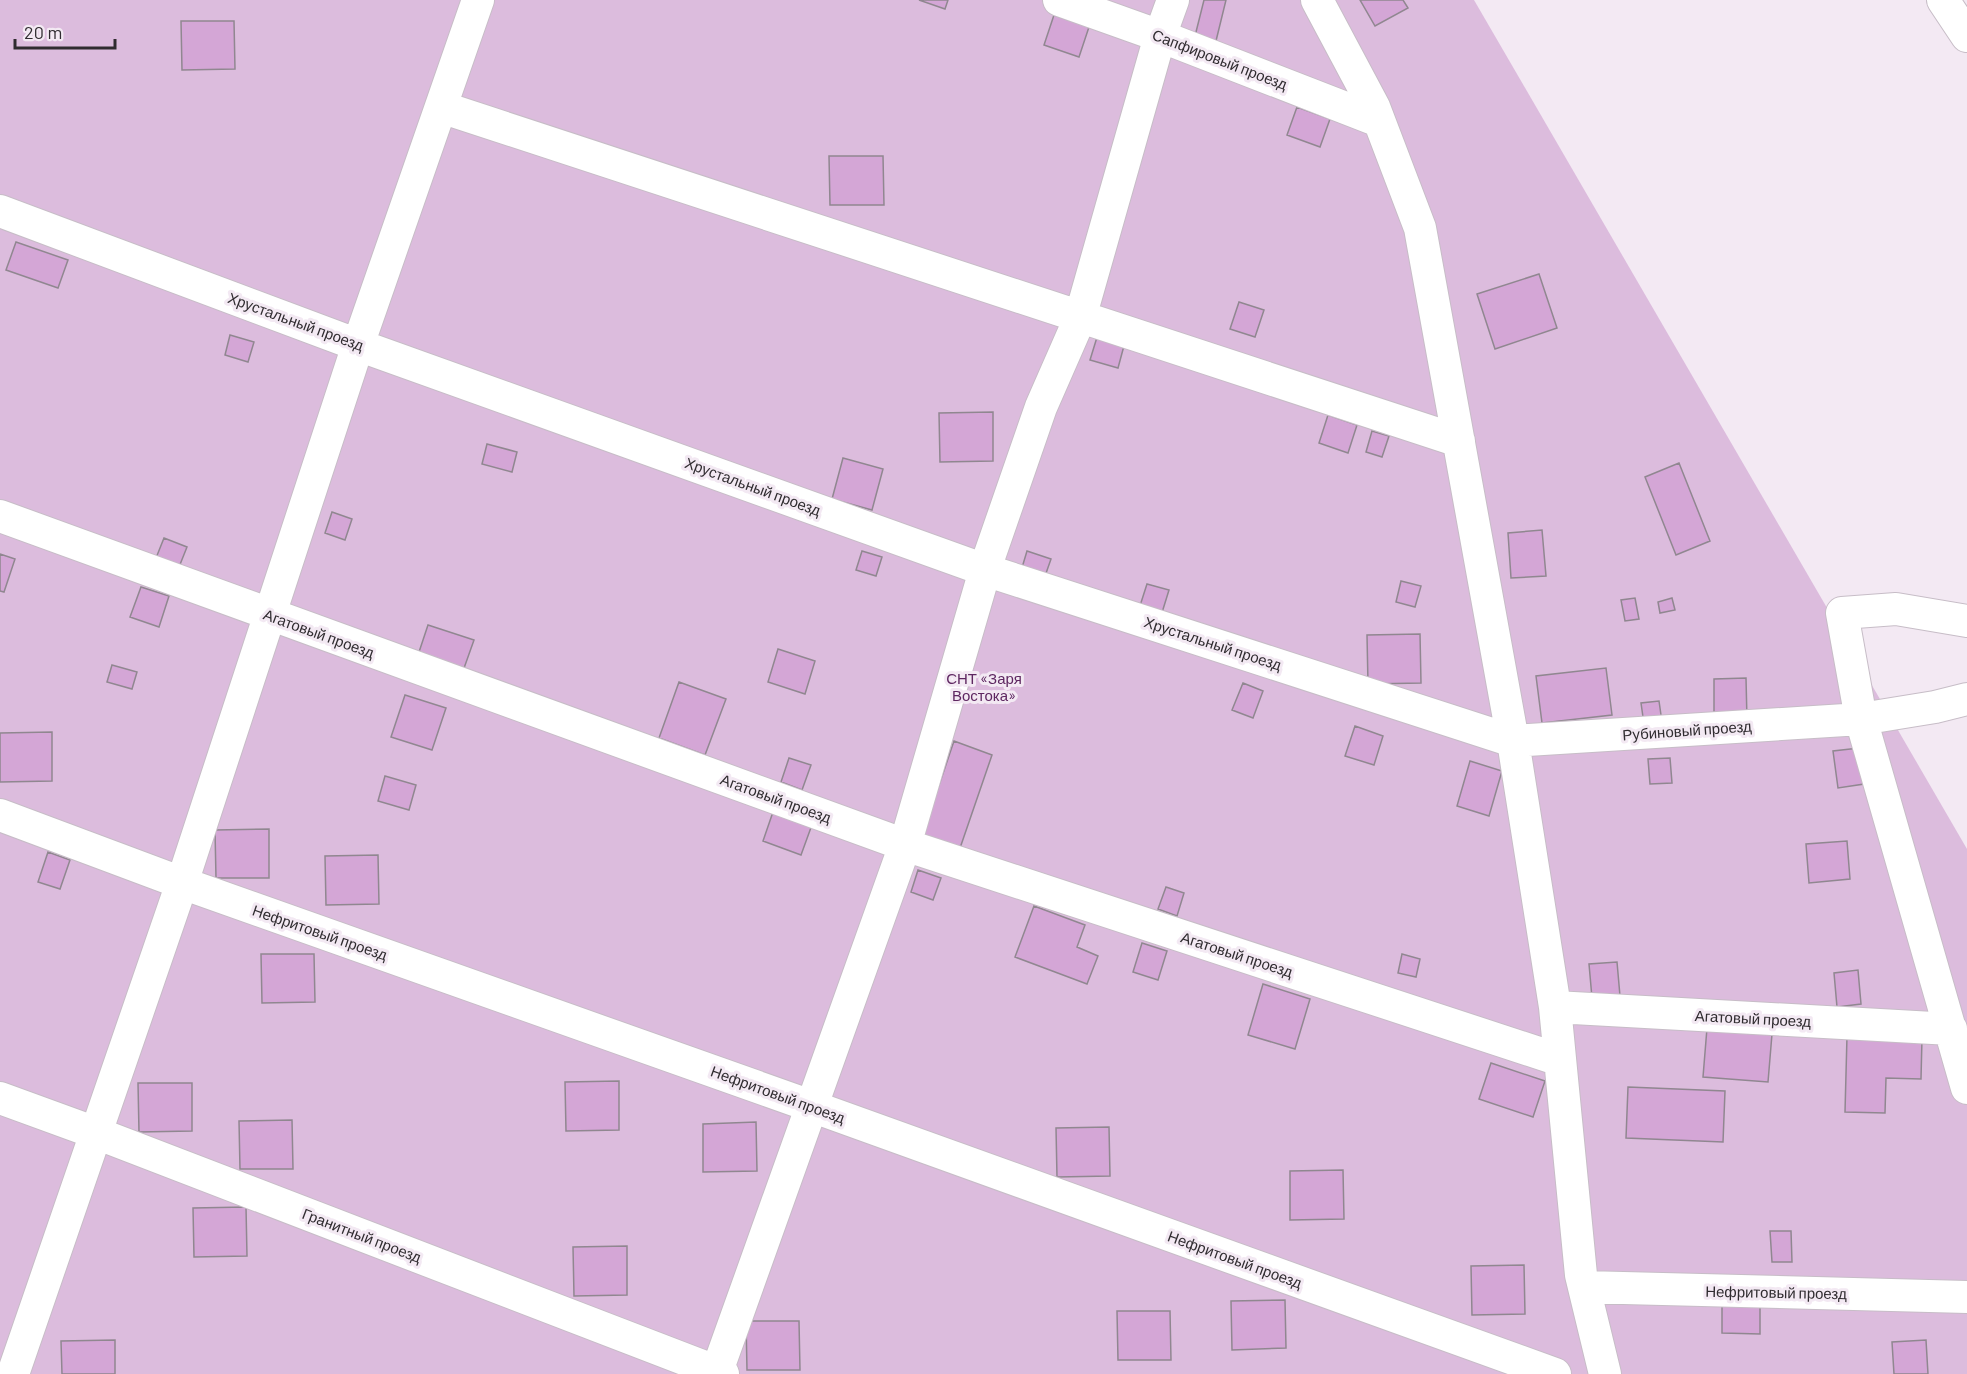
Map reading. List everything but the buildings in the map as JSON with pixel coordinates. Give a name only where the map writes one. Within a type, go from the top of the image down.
[{"type":"street","points":[[13,1374],[182,883],[358,345],[478,0]]},
{"type":"street","name":"Сапфировый проезд","points":[[1059,0],[1160,36],[1379,121]]},
{"type":"street","points":[[719,1373],[811,1106],[905,845],[985,570],[1041,407],[1080,318],[1160,36],[1173,0]]},
{"type":"street","points":[[1317,0],[1379,121],[1420,228],[1513,741],[1555,1007],[1584,1287],[1605,1374]]},
{"type":"street","points":[[1943,0],[1967,36]]},
{"type":"street","points":[[441,107],[1459,441]]},
{"type":"street","name":"Хрустальный проезд","points":[[0,211],[358,345],[985,570],[1513,741]]},
{"type":"street","name":"Агатовый проезд","points":[[0,516],[905,845],[1560,1060]]},
{"type":"street","points":[[1967,621],[1896,609],[1842,613],[1861,718],[1967,1088]]},
{"type":"street","name":"Рубиновый проезд","points":[[1513,741],[1861,718],[1935,707],[1967,699]]},
{"type":"street","name":"Нефритовый проезд","points":[[0,815],[182,883],[811,1106],[1555,1374]]},
{"type":"street","name":"Агатовый проезд","points":[[1555,1007],[1951,1029]]},
{"type":"street","name":"Гранитный проезд","points":[[0,1098],[719,1373]]},
{"type":"street","name":"Нефритовый проезд","points":[[1584,1287],[1967,1297]]},
{"type":"green space","name":"СНТ «Заря Востока»","points":[[0,0],[1474,0],[1967,849],[1967,1374],[0,1374]]}]
